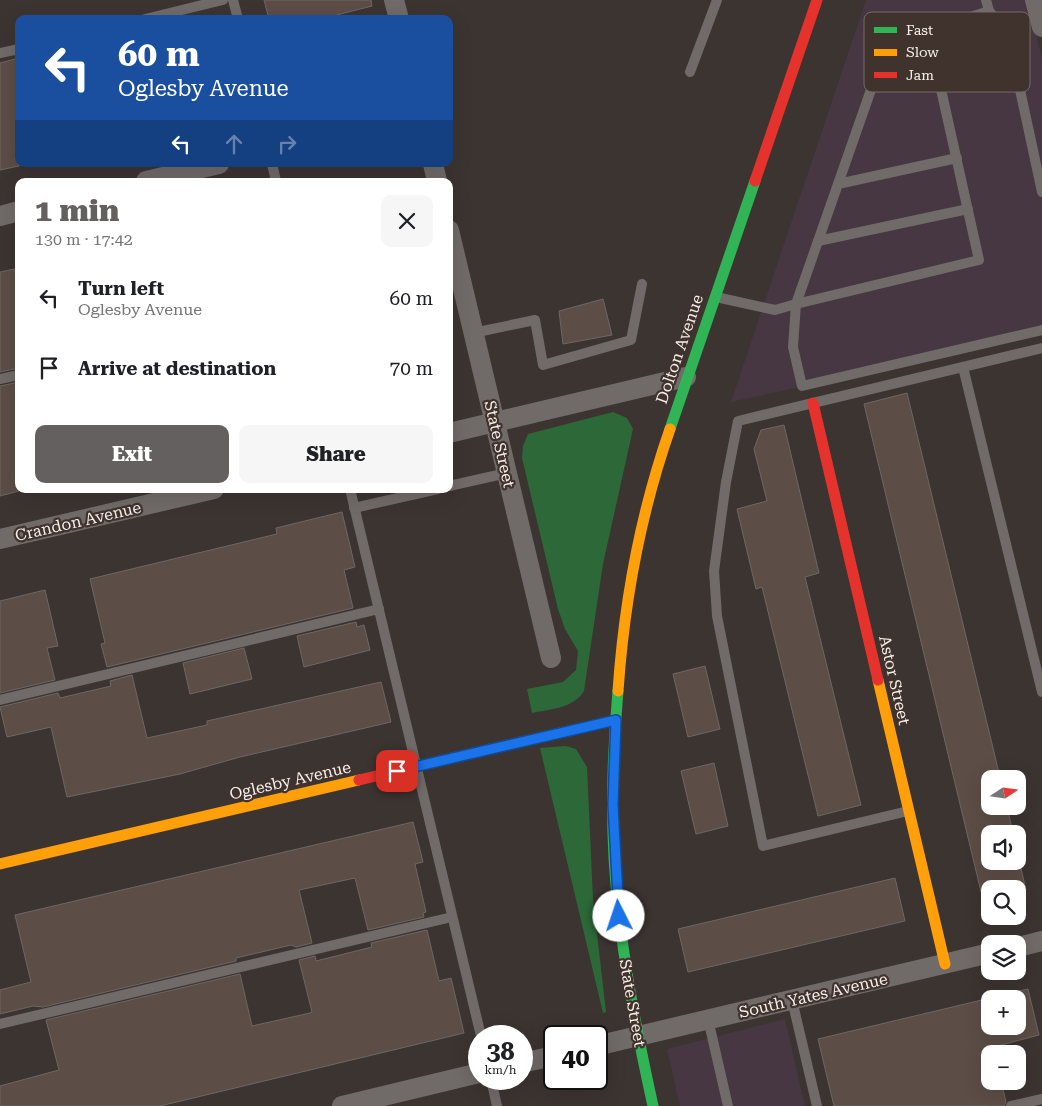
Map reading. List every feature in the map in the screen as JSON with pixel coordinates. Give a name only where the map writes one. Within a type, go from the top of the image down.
[{"type":"street","points":[[394,0],[398,15]]},
{"type":"street","name":"Dolton Avenue","points":[[616,720],[622,642],[644,518],[663,449],[686,377],[817,0]]},
{"type":"street","points":[[1035,0],[1042,27]]},
{"type":"street","points":[[159,178],[206,167]]},
{"type":"street","points":[[0,216],[15,212]]},
{"type":"street","name":"State Street","points":[[453,247],[551,658]]},
{"type":"street","points":[[453,432],[686,377]]},
{"type":"street","name":"Astor Street","points":[[813,403],[945,964]]},
{"type":"street","name":"Crandon Avenue","points":[[0,539],[197,493]]},
{"type":"street","name":"State Street","points":[[616,720],[613,805],[621,933],[637,1036],[654,1106]]},
{"type":"street","name":"Oglesby Avenue","points":[[0,864],[616,720]]},
{"type":"street","points":[[1026,945],[1042,941]]},
{"type":"street","name":"South Yates Avenue","points":[[608,1043],[981,955]]},
{"type":"street","points":[[342,1106],[468,1076]]},
{"type":"lane","points":[[161,15],[223,0]]},
{"type":"lane","points":[[233,0],[237,15]]},
{"type":"lane","points":[[690,72],[717,0]]},
{"type":"lane","points":[[986,0],[989,11],[986,12]]},
{"type":"lane","points":[[0,54],[15,50]]},
{"type":"lane","points":[[870,92],[796,304],[793,347],[802,386],[1042,330]]},
{"type":"lane","points":[[714,296],[775,310],[979,260],[942,92]]},
{"type":"lane","points":[[1020,92],[1042,192]]},
{"type":"lane","points":[[838,184],[957,158]]},
{"type":"lane","points":[[818,241],[968,209]]},
{"type":"lane","points":[[473,333],[535,320],[543,365],[622,343],[631,340],[642,284]]},
{"type":"lane","points":[[909,811],[763,846],[717,616],[714,571],[726,482],[738,421],[1042,348]]},
{"type":"lane","points":[[963,367],[1042,692]]},
{"type":"lane","points":[[0,379],[15,376]]},
{"type":"lane","points":[[453,485],[506,473]]},
{"type":"lane","points":[[351,493],[478,1025]]},
{"type":"lane","points":[[354,508],[420,493]]},
{"type":"lane","points":[[0,700],[379,609]]},
{"type":"lane","points":[[0,1024],[452,917]]},
{"type":"lane","points":[[792,1000],[817,1106]]},
{"type":"lane","points":[[708,1019],[728,1106]]},
{"type":"lane","points":[[493,1090],[497,1106]]},
{"type":"lane","points":[[1011,1106],[1042,1099]]},
{"type":"shaded area","points":[[866,0],[1028,0],[1042,59],[1042,334],[731,402]]},
{"type":"shaded area","points":[[785,1019],[805,1106],[680,1106],[667,1049]]},
{"type":"green space","points":[[613,412],[627,418],[633,429],[603,564],[584,691],[580,697],[568,704],[532,713],[527,689],[563,682],[576,670],[578,651],[565,629],[558,609],[522,458],[523,446],[528,434]]},
{"type":"green space","points":[[566,746],[576,749],[587,767],[593,899],[606,1012],[603,1013],[540,748]]},
{"type":"building","points":[[264,0],[371,0],[372,6],[337,15],[268,15]]},
{"type":"building","points":[[15,59],[15,167],[0,170],[0,63]]},
{"type":"building","points":[[15,269],[15,369],[0,372],[0,272]]},
{"type":"building","points":[[603,299],[612,335],[563,344],[559,311]]},
{"type":"building","points":[[15,383],[15,492],[0,496],[0,386]]},
{"type":"building","points":[[907,393],[998,770],[981,770],[981,815],[1009,815],[1011,825],[981,825],[981,870],[1021,870],[1024,880],[981,880],[981,892],[864,404]]},
{"type":"building","points":[[784,425],[819,573],[805,577],[861,805],[818,816],[762,587],[756,589],[737,509],[767,501],[754,449],[761,430]]},
{"type":"building","points":[[342,512],[355,567],[344,570],[353,608],[107,667],[101,644],[105,643],[90,579],[277,534],[276,528]]},
{"type":"building","points":[[45,590],[58,646],[47,648],[55,680],[0,693],[0,601]]},
{"type":"building","points":[[356,622],[357,627],[364,625],[370,650],[304,667],[297,636]]},
{"type":"building","points":[[244,648],[252,679],[190,694],[183,663]]},
{"type":"building","points":[[705,666],[720,729],[688,737],[673,674]]},
{"type":"building","points":[[132,675],[147,738],[207,725],[207,721],[381,682],[391,722],[240,757],[180,774],[67,797],[51,727],[7,737],[0,707],[58,693],[60,698],[111,686],[110,681]]},
{"type":"building","points":[[714,763],[728,826],[696,834],[681,771]]},
{"type":"building","points":[[413,822],[423,862],[415,864],[426,912],[423,913],[424,917],[368,930],[355,878],[299,890],[312,943],[296,947],[291,945],[236,958],[236,961],[43,1007],[33,1006],[0,1014],[0,990],[31,982],[15,915]]},
{"type":"building","points":[[895,878],[905,921],[688,972],[678,929]]},
{"type":"building","points":[[427,930],[439,981],[451,978],[464,1033],[160,1106],[0,1106],[0,1086],[59,1070],[46,1020],[240,974],[252,1026],[310,1013],[312,1012],[299,960],[315,956],[316,961],[372,947],[371,943]]},
{"type":"building","points":[[1028,989],[1039,1035],[1001,1045],[981,1045],[981,1090],[1003,1090],[1006,1102],[1004,1106],[834,1106],[818,1039],[981,1000],[981,1035],[1026,1035],[1026,990],[1024,990]]},
{"type":"traffic: fast","points":[[670,429],[755,181]]},
{"type":"traffic: fast","points":[[618,691],[613,795],[616,889],[629,983],[653,1106]]},
{"type":"traffic: fast","points":[[542,737],[616,720]]},
{"type":"traffic: slow","points":[[618,691],[629,592],[635,558],[650,493],[670,429]]},
{"type":"traffic: slow","points":[[878,680],[945,964]]},
{"type":"traffic: slow","points":[[0,864],[359,780]]},
{"type":"traffic: jam","points":[[755,181],[817,0]]},
{"type":"traffic: jam","points":[[813,403],[878,680]]},
{"type":"traffic: jam","points":[[359,780],[542,737]]},
{"type":"route","points":[[397,771],[616,720],[613,805],[619,916]]}]
